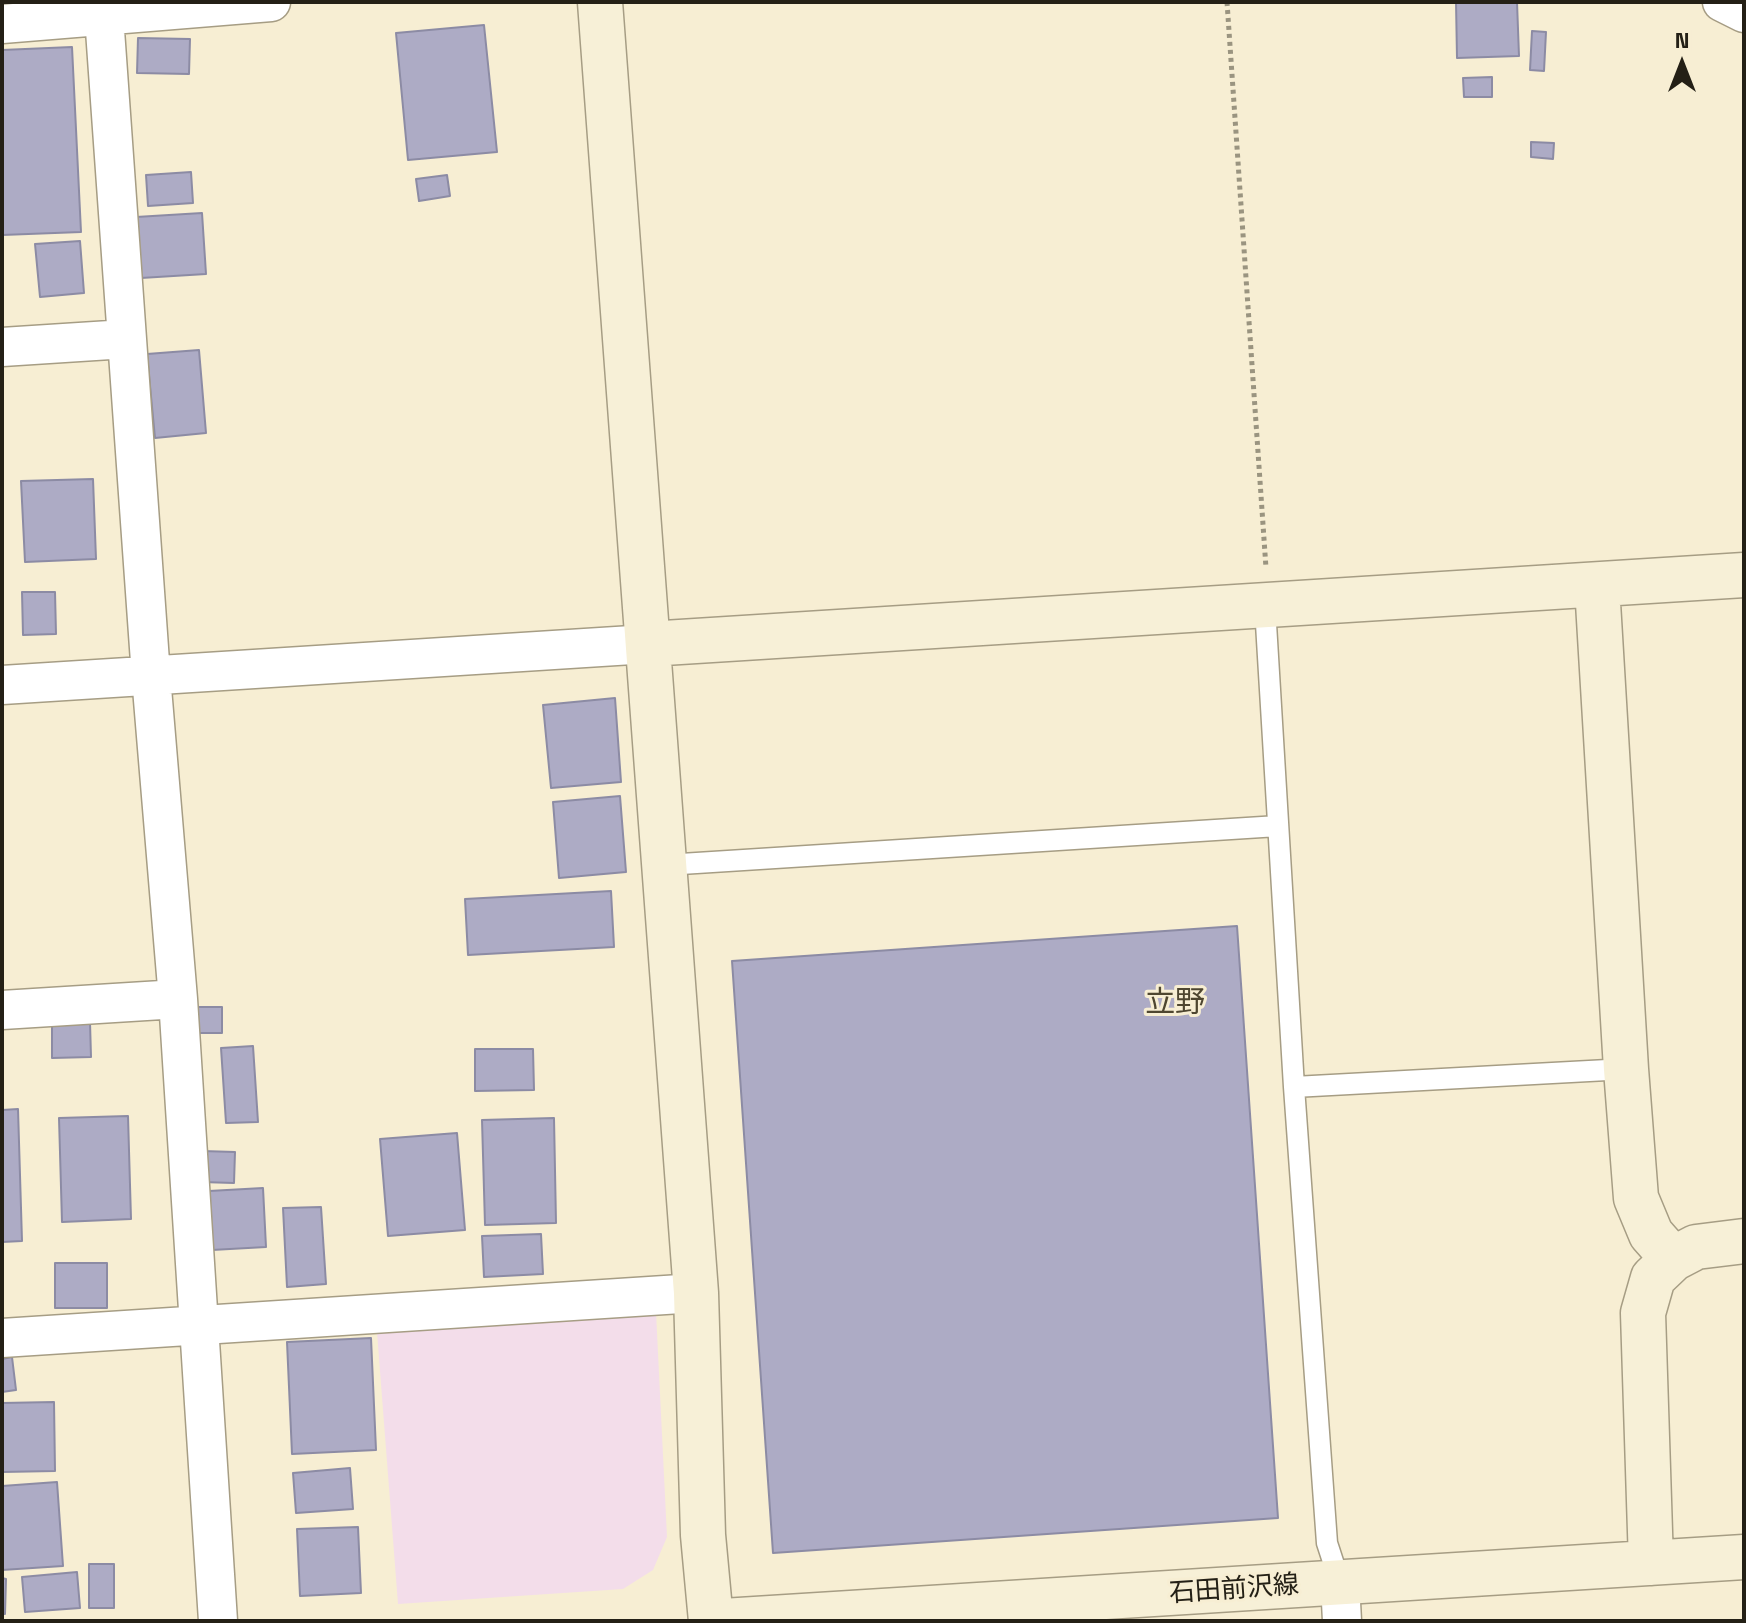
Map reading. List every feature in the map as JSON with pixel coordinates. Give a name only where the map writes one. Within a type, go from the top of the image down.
[{"type":"street","points":[[2,24],[42,11],[271,2]]},
{"type":"street","points":[[600,2],[696,1293],[703,1535],[711,1621]]},
{"type":"street","points":[[1722,2],[1744,13]]},
{"type":"street","points":[[104,8],[151,676],[178,999],[218,1621]]},
{"type":"street","points":[[2,347],[126,339]]},
{"type":"street","points":[[2,685],[1744,575]]},
{"type":"street","points":[[1597,586],[1636,1198],[1651,1234],[1673,1259]]},
{"type":"street","points":[[2,1010],[178,999]]},
{"type":"street","points":[[1651,1563],[1643,1313],[1653,1278],[1673,1259],[1696,1247],[1744,1241]]},
{"type":"street","points":[[2,1338],[696,1293]]},
{"type":"street","name":"石田前沢線","points":[[723,1621],[1341,1602],[1651,1563],[1744,1557]]},
{"type":"lane","points":[[1265,607],[1294,1087],[1327,1543],[1341,1602]]},
{"type":"lane","points":[[665,865],[1278,826]]},
{"type":"lane","points":[[1294,1087],[1626,1069]]},
{"type":"path","points":[[1227,2],[1265,560],[1265,607]]},
{"type":"shaded area","points":[[656,1312],[667,1537],[653,1570],[623,1589],[398,1604],[377,1332]]},
{"type":"building","points":[[1456,2],[1517,2],[1519,56],[1457,58]]},
{"type":"building","points":[[484,25],[497,152],[408,160],[396,33]]},
{"type":"building","points":[[1532,31],[1546,32],[1544,71],[1530,70]]},
{"type":"building","points":[[138,38],[190,39],[189,74],[137,73]]},
{"type":"building","points":[[72,47],[81,232],[2,235],[2,50]]},
{"type":"building","points":[[1492,77],[1492,97],[1464,97],[1463,78]]},
{"type":"building","points":[[1531,142],[1554,143],[1553,159],[1531,157]]},
{"type":"building","points":[[191,172],[193,203],[148,206],[146,175]]},
{"type":"building","points":[[447,175],[450,196],[419,201],[416,179]]},
{"type":"building","points":[[202,213],[206,274],[141,278],[136,217]]},
{"type":"building","points":[[80,241],[84,293],[40,297],[35,244]]},
{"type":"building","points":[[199,350],[206,433],[155,438],[147,354]]},
{"type":"building","points":[[93,479],[96,559],[25,562],[21,481]]},
{"type":"building","points":[[22,592],[55,592],[56,634],[23,635]]},
{"type":"building","points":[[615,698],[621,782],[551,788],[543,705]]},
{"type":"building","points":[[620,796],[626,872],[559,878],[553,802]]},
{"type":"building","points":[[611,891],[614,947],[468,955],[465,899]]},
{"type":"building","points":[[1237,926],[1278,1518],[773,1553],[732,961]]},
{"type":"building","points":[[194,1007],[222,1007],[222,1033],[194,1033]]},
{"type":"building","points":[[90,1022],[91,1057],[52,1058],[52,1023]]},
{"type":"building","points":[[253,1046],[258,1122],[226,1123],[221,1048]]},
{"type":"building","points":[[475,1049],[533,1049],[534,1090],[475,1091]]},
{"type":"building","points":[[18,1109],[22,1241],[2,1242],[2,1110]]},
{"type":"building","points":[[128,1116],[131,1219],[62,1222],[59,1118]]},
{"type":"building","points":[[554,1118],[556,1223],[485,1225],[482,1120]]},
{"type":"building","points":[[457,1133],[465,1230],[388,1236],[380,1139]]},
{"type":"building","points":[[202,1151],[235,1152],[234,1183],[201,1182]]},
{"type":"building","points":[[263,1188],[266,1247],[212,1250],[209,1191]]},
{"type":"building","points":[[321,1207],[326,1284],[287,1287],[283,1208]]},
{"type":"building","points":[[541,1234],[543,1274],[484,1277],[482,1236]]},
{"type":"building","points":[[55,1263],[107,1263],[107,1308],[55,1308]]},
{"type":"building","points":[[371,1338],[376,1450],[292,1454],[287,1342]]},
{"type":"building","points":[[12,1357],[16,1390],[2,1392],[2,1359]]},
{"type":"building","points":[[54,1402],[55,1471],[2,1472],[2,1403]]},
{"type":"building","points":[[350,1468],[353,1509],[296,1513],[293,1473]]},
{"type":"building","points":[[57,1482],[63,1566],[2,1570],[2,1486]]},
{"type":"building","points":[[358,1527],[361,1593],[300,1596],[297,1529]]},
{"type":"building","points":[[89,1564],[114,1564],[114,1608],[89,1608]]},
{"type":"building","points":[[77,1572],[80,1608],[25,1612],[22,1577]]},
{"type":"building","points":[[2,1578],[6,1579],[5,1614],[2,1614]]},
{"type":"district","name":"立野","points":[[1175,1004]]}]
